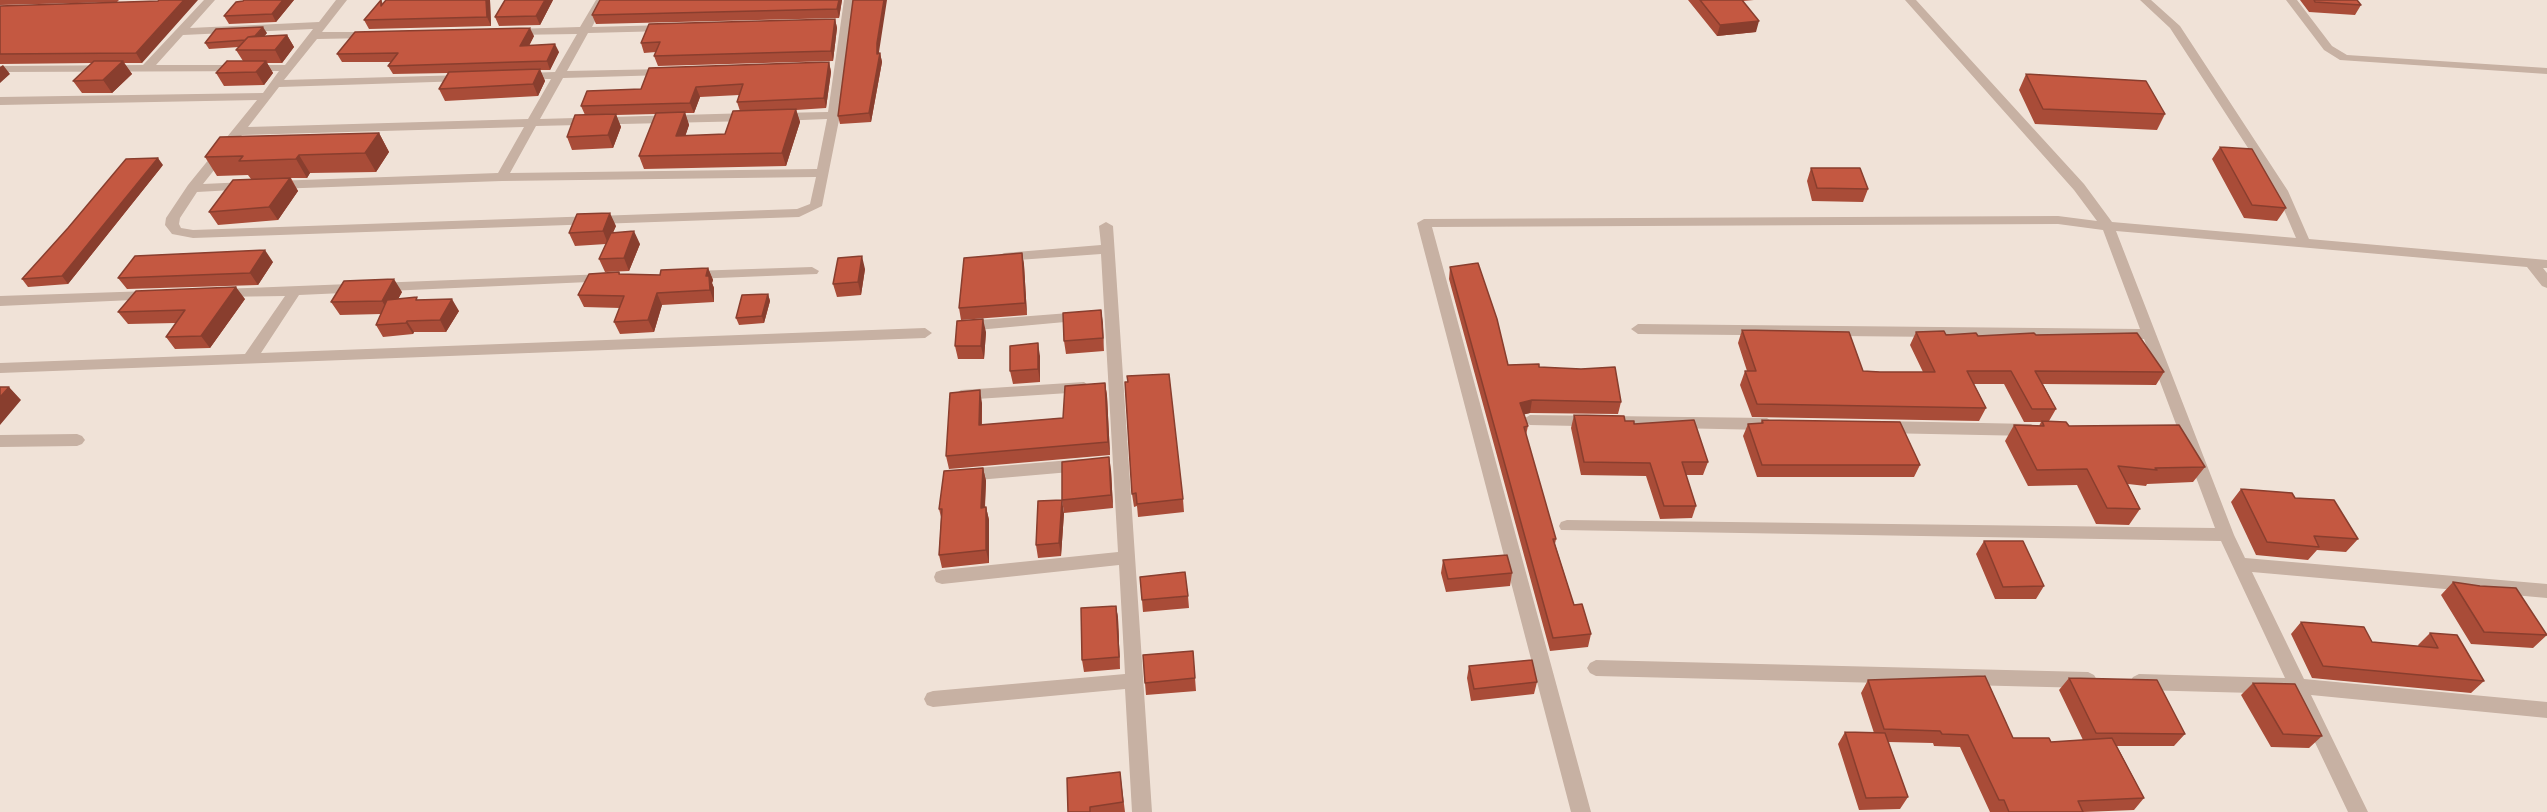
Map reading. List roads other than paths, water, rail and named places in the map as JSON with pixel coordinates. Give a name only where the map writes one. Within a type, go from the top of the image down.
[{"type":"street","points":[[145,70],[210,0]]},
{"type":"street","points":[[342,0],[193,188],[173,218],[172,225],[177,231],[215,233],[799,213],[816,206],[834,115],[834,66],[840,23],[849,0]]},
{"type":"street","points":[[502,177],[601,0]]},
{"type":"street","points":[[1910,0],[2079,188],[2108,226],[2149,334],[2181,433],[2226,535],[2358,812]]},
{"type":"street","points":[[2145,0],[2174,26],[2282,190],[2304,242]]},
{"type":"street","points":[[2291,0],[2328,48],[2344,58],[2547,71]]},
{"type":"street","points":[[180,32],[321,26]]},
{"type":"street","points":[[502,32],[680,27]]},
{"type":"street","points":[[313,36],[384,35]]},
{"type":"street","points":[[0,69],[288,68]]},
{"type":"street","points":[[512,76],[676,71]]},
{"type":"street","points":[[276,84],[477,78]]},
{"type":"street","points":[[0,101],[266,96]]},
{"type":"street","points":[[238,130],[834,115]]},
{"type":"street","points":[[193,188],[502,177],[823,173]]},
{"type":"street","points":[[1581,812],[1424,223],[2058,220],[2547,264]]},
{"type":"street","points":[[1106,226],[1116,384],[1108,463],[1126,558],[1142,812]]},
{"type":"street","points":[[988,258],[1107,249]]},
{"type":"street","points":[[2531,262],[2547,283]]},
{"type":"street","points":[[681,276],[812,271]]},
{"type":"street","points":[[211,294],[621,278]]},
{"type":"street","points":[[250,358],[296,290]]},
{"type":"street","points":[[0,301],[165,296]]},
{"type":"street","points":[[960,327],[1112,315]]},
{"type":"street","points":[[1638,329],[2149,334]]},
{"type":"street","points":[[0,368],[925,333]]},
{"type":"street","points":[[958,395],[1116,384]]},
{"type":"street","points":[[1530,420],[1781,425]]},
{"type":"street","points":[[1864,426],[2044,430]]},
{"type":"street","points":[[0,441],[77,441]]},
{"type":"street","points":[[954,476],[1108,463]]},
{"type":"street","points":[[1567,526],[2226,535]]},
{"type":"street","points":[[942,577],[1126,558]]},
{"type":"street","points":[[2240,564],[2547,591]]},
{"type":"street","points":[[1596,668],[2298,686],[2547,710]]},
{"type":"street","points":[[933,699],[1134,681]]}]
